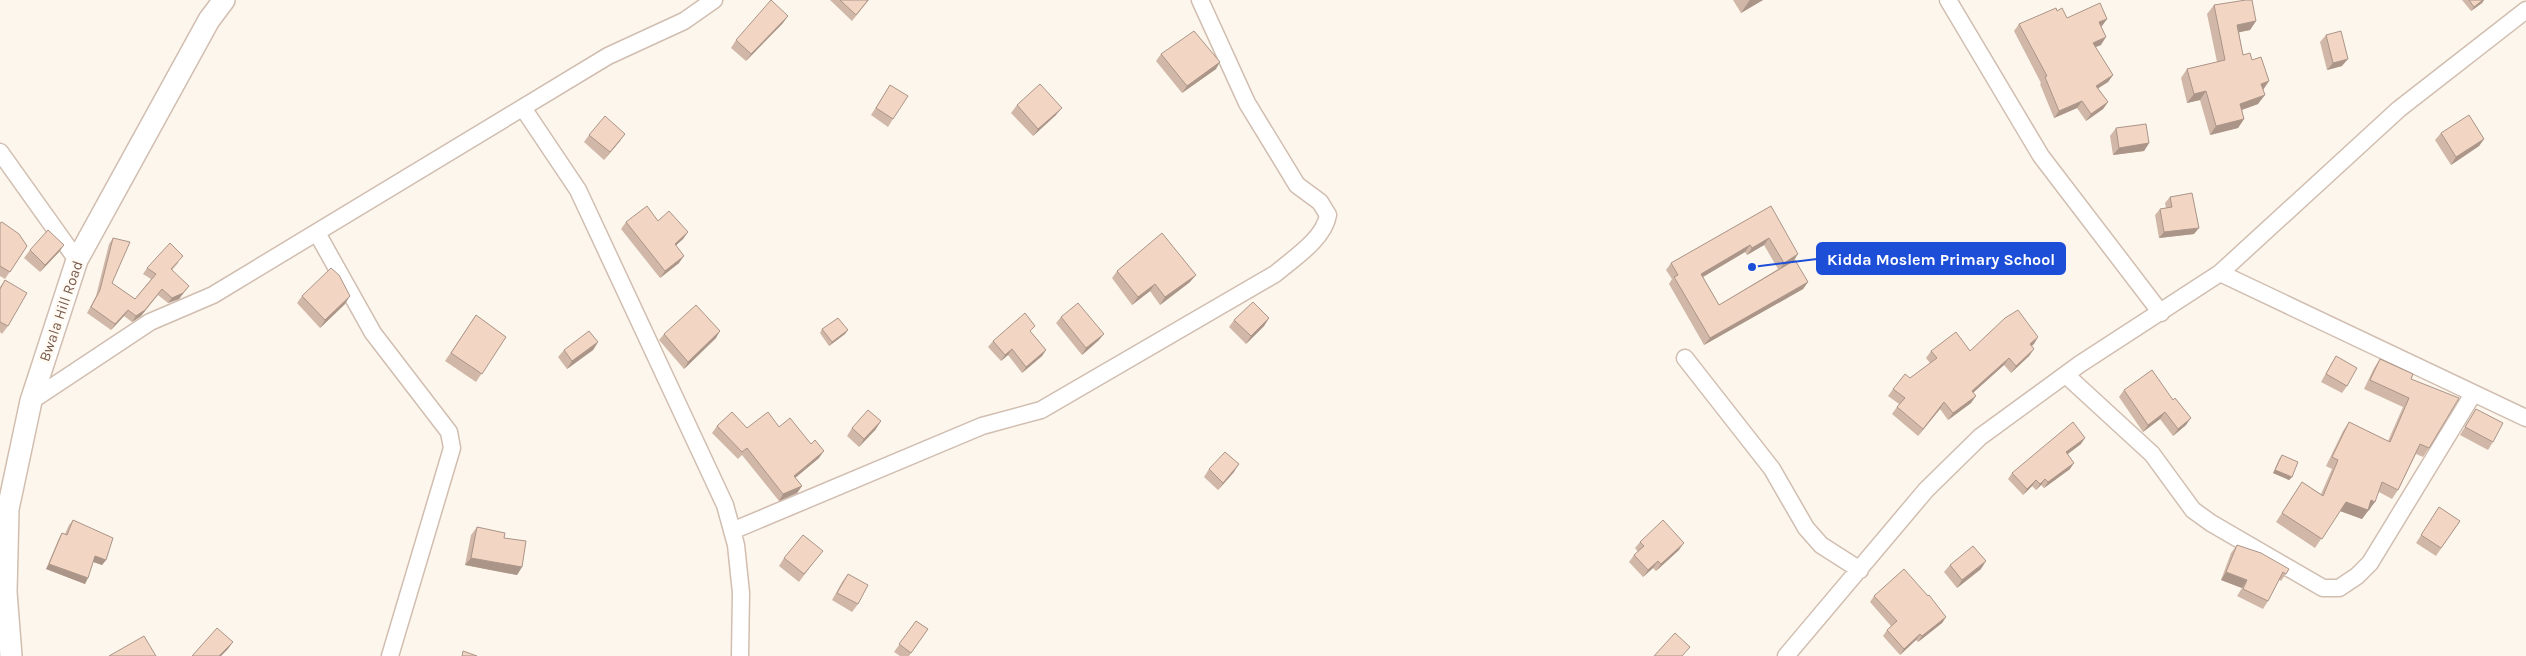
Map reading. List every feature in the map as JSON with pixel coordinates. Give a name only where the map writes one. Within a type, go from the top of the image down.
[{"type":"street","name":"Bwala Hill Road","points":[[11,656],[6,592],[8,509],[31,401],[77,260],[209,20],[224,0]]},
{"type":"street","points":[[31,401],[150,322],[213,295],[608,56],[684,21],[714,0]]},
{"type":"street","points":[[732,531],[982,426],[1041,410],[1276,274],[1310,244],[1326,224],[1328,215],[1320,202],[1297,185],[1247,103],[1200,0]]},
{"type":"street","points":[[1948,0],[2041,156],[2161,313]]},
{"type":"street","points":[[1786,656],[1926,490],[1980,437],[2066,375],[2220,273],[2399,109],[2526,10]]},
{"type":"street","points":[[523,108],[578,190],[725,505],[732,531],[741,593],[740,656]]},
{"type":"street","points":[[0,152],[77,260]]},
{"type":"street","points":[[316,234],[372,333],[450,432],[452,448],[390,656]]},
{"type":"street","points":[[2220,273],[2526,418]]},
{"type":"street","points":[[1685,358],[1772,469],[1806,528],[1821,545],[1860,570]]},
{"type":"street","points":[[2066,375],[2152,454],[2193,510],[2211,523],[2323,588],[2339,588],[2370,563],[2473,394]]},
{"type":"building","points":[[771,0],[788,16],[751,54],[736,40]]},
{"type":"building","points":[[840,0],[868,0],[856,15]]},
{"type":"building","points":[[2252,0],[2256,21],[2237,25],[2243,55],[2250,53],[2252,60],[2261,57],[2269,81],[2261,84],[2265,95],[2240,104],[2244,119],[2216,126],[2206,91],[2194,94],[2187,69],[2225,60],[2214,5]]},
{"type":"building","points":[[2469,0],[2483,0],[2474,7]]},
{"type":"building","points":[[2100,3],[2107,19],[2099,22],[2106,37],[2093,43],[2113,75],[2096,86],[2108,102],[2091,114],[2082,101],[2059,111],[2045,77],[2047,76],[2019,24],[2056,8],[2057,11],[2062,8],[2067,18]]},
{"type":"building","points":[[1194,31],[1220,62],[1187,86],[1161,54]]},
{"type":"building","points":[[2341,31],[2348,59],[2333,63],[2326,35]]},
{"type":"building","points":[[1040,84],[1062,108],[1038,129],[1017,105]]},
{"type":"building","points":[[890,85],[908,96],[893,119],[876,108]]},
{"type":"building","points":[[2469,115],[2484,139],[2456,157],[2441,133]]},
{"type":"building","points":[[605,116],[625,134],[610,152],[589,135]]},
{"type":"building","points":[[2146,124],[2149,143],[2119,148],[2116,128]]},
{"type":"building","points":[[2192,193],[2199,228],[2164,232],[2160,209],[2172,207],[2170,197]]},
{"type":"building","points":[[647,206],[658,221],[669,211],[688,232],[675,244],[684,256],[665,271],[626,222]]},
{"type":"building","points":[[1771,206],[1798,254],[1784,263],[1769,238],[1752,248],[1750,245],[1701,274],[1719,305],[1795,260],[1808,282],[1710,338],[1674,277],[1678,275],[1671,263]]},
{"type":"building","points":[[2,222],[19,234],[27,246],[10,272],[0,266],[0,223]]},
{"type":"building","points":[[48,230],[64,245],[45,265],[30,250]]},
{"type":"building","points":[[1162,233],[1196,275],[1165,297],[1155,284],[1138,297],[1117,271]]},
{"type":"building","points":[[113,238],[130,242],[112,283],[135,299],[156,274],[147,268],[170,243],[183,256],[171,269],[189,286],[183,293],[172,298],[162,289],[145,310],[136,316],[128,310],[115,324],[91,307],[100,290]]},
{"type":"building","points":[[331,268],[339,275],[350,296],[325,320],[302,296]]},
{"type":"building","points":[[5,280],[27,293],[8,326],[0,322],[0,289]]},
{"type":"building","points":[[1253,302],[1269,318],[1251,336],[1234,320]]},
{"type":"building","points":[[1078,303],[1104,334],[1086,348],[1061,317]]},
{"type":"building","points":[[696,305],[720,331],[688,362],[664,334]]},
{"type":"building","points":[[2018,310],[2038,337],[2030,344],[2034,349],[2016,366],[2009,358],[1972,391],[1976,396],[1953,413],[1944,402],[1923,429],[1897,407],[1905,398],[1893,389],[1905,374],[1910,378],[1937,358],[1931,351],[1956,332],[1970,351],[2005,318]]},
{"type":"building","points":[[1025,313],[1035,326],[1030,331],[1046,350],[1026,367],[1012,349],[1005,355],[993,341]]},
{"type":"building","points":[[476,315],[506,337],[482,374],[451,353]]},
{"type":"building","points":[[838,318],[848,330],[832,342],[822,329]]},
{"type":"building","points":[[589,331],[598,342],[572,361],[564,350]]},
{"type":"building","points":[[2336,356],[2357,368],[2347,386],[2326,374]]},
{"type":"building","points":[[2380,359],[2413,374],[2411,379],[2459,398],[2429,448],[2420,444],[2398,490],[2382,482],[2375,502],[2371,500],[2368,510],[2346,502],[2322,539],[2282,513],[2302,482],[2323,496],[2338,460],[2332,457],[2349,422],[2390,442],[2409,398],[2370,380]]},
{"type":"building","points":[[2152,370],[2173,400],[2175,398],[2191,418],[2178,429],[2165,412],[2148,425],[2124,390]]},
{"type":"building","points":[[2476,409],[2503,423],[2493,442],[2465,427]]},
{"type":"building","points":[[868,410],[881,421],[864,439],[852,428]]},
{"type":"building","points":[[732,412],[747,428],[768,412],[779,427],[790,418],[811,444],[815,440],[824,451],[794,476],[802,486],[783,494],[747,448],[742,452],[717,426]]},
{"type":"building","points":[[2073,422],[2085,438],[2066,452],[2074,463],[2048,482],[2045,479],[2040,484],[2036,480],[2027,489],[2012,473]]},
{"type":"building","points":[[1225,452],[1239,464],[1223,483],[1209,469]]},
{"type":"building","points":[[2282,455],[2298,462],[2292,477],[2275,470]]},
{"type":"building","points":[[2439,507],[2460,521],[2441,548],[2421,535]]},
{"type":"building","points":[[73,520],[113,538],[106,560],[95,556],[88,578],[49,564],[62,533],[67,535]]},
{"type":"building","points":[[1663,520],[1684,543],[1661,564],[1658,561],[1648,570],[1634,555],[1644,546],[1640,542]]},
{"type":"building","points":[[477,527],[505,533],[504,538],[526,541],[522,567],[471,558]]},
{"type":"building","points":[[803,535],[823,551],[804,574],[784,558]]},
{"type":"building","points":[[2237,545],[2261,553],[2289,569],[2286,574],[2283,572],[2268,601],[2243,589],[2247,580],[2226,572]]},
{"type":"building","points":[[1973,546],[1986,561],[1962,580],[1950,565]]},
{"type":"building","points":[[1904,569],[1929,595],[1946,617],[1922,636],[1920,634],[1904,649],[1887,630],[1897,621],[1874,596]]},
{"type":"building","points":[[848,574],[868,585],[858,604],[837,593]]},
{"type":"building","points":[[916,621],[928,629],[911,653],[899,644]]},
{"type":"building","points":[[217,628],[233,642],[219,656],[192,656]]},
{"type":"building","points":[[1675,633],[1690,647],[1682,656],[1654,656]]},
{"type":"building","points":[[144,636],[156,656],[109,656]]},
{"type":"building","points":[[463,651],[477,656],[462,656]]},
{"type":"place","name":"Kidda Moslem Primary School","points":[[1752,267]]}]
